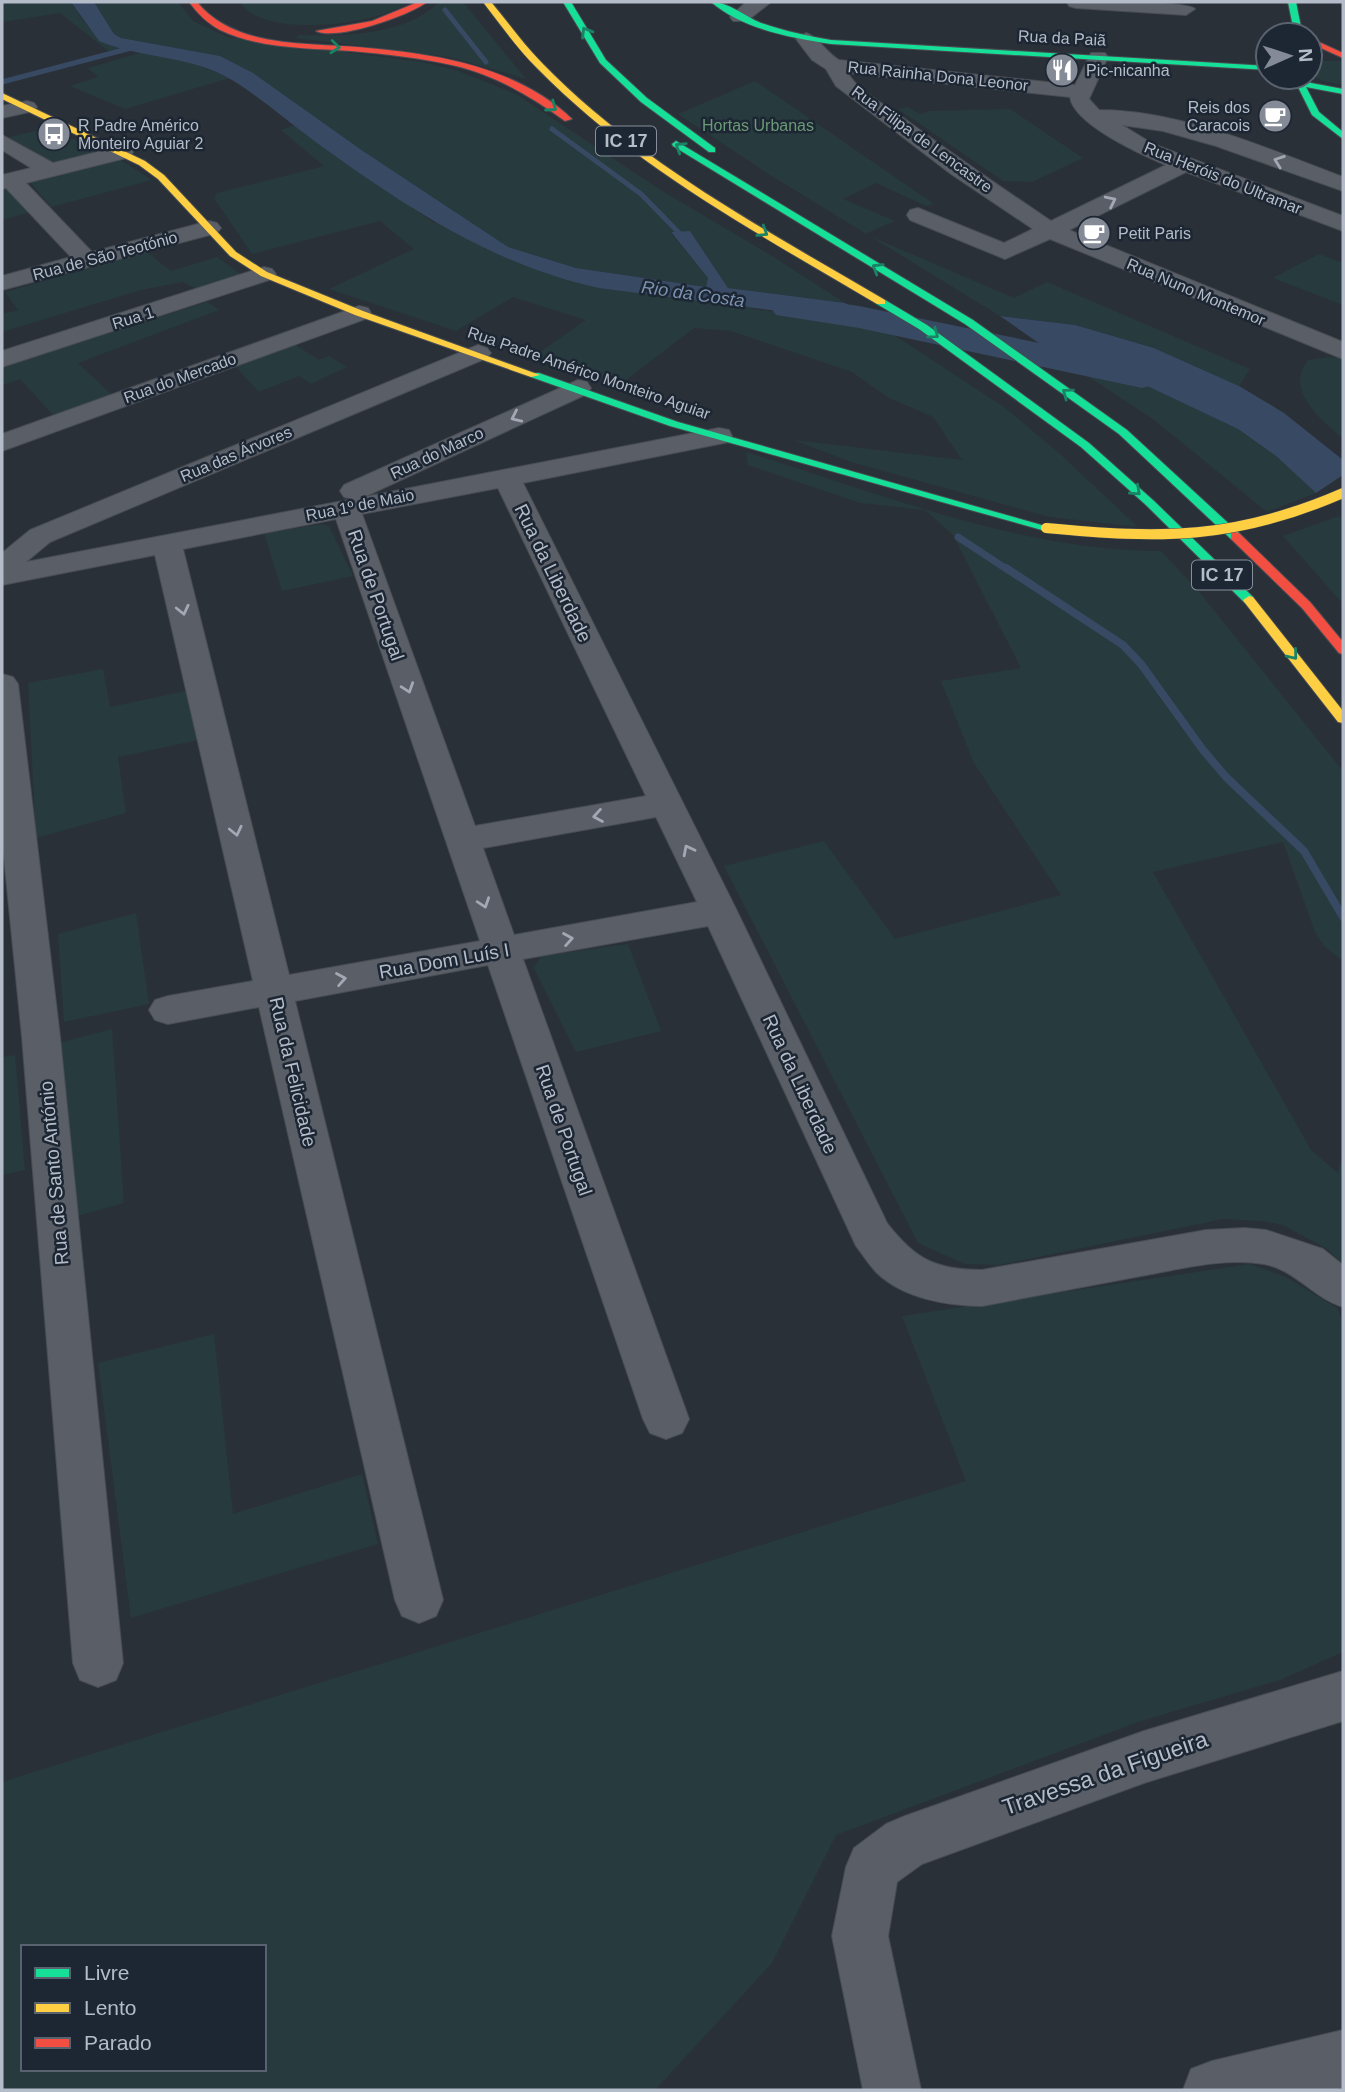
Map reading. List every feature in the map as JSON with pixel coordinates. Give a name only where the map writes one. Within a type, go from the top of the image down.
[{"type":"main road","points":[[193,2],[204,18],[220,27],[250,36],[423,58],[492,75],[529,91],[584,131]]},
{"type":"main road","points":[[224,8],[242,20],[262,27],[296,31],[340,30],[385,22],[424,2]]},
{"type":"main road","name":"IC 17","points":[[487,2],[545,71],[626,141],[741,218],[923,327],[1085,445],[1150,503],[1252,603],[1343,719]]},
{"type":"main road","points":[[567,2],[603,61],[644,100],[824,236]]},
{"type":"main road","name":"Rua da Paiã","points":[[716,2],[740,16],[806,39],[1254,67]]},
{"type":"main road","points":[[1292,2],[1296,21]]},
{"type":"main road","points":[[1324,47],[1343,56]]},
{"type":"main road","points":[[1324,56],[1343,56]]},
{"type":"main road","points":[[1324,89],[1343,94],[1332,106],[1337,132]]},
{"type":"main road","points":[[1302,91],[1308,104],[1337,132]]},
{"type":"main road","name":"Rua Padre Américo Monteiro Aguiar","points":[[2,96],[122,152],[161,177],[233,254],[264,274],[359,313],[674,424],[1046,528],[1136,537],[1212,534],[1279,521],[1306,512],[1343,494]]},
{"type":"main road","name":"IC 17","points":[[659,134],[969,322],[1122,432],[1198,500],[1306,605],[1343,650]]},
{"type":"main road","points":[[636,170],[741,218]]},
{"type":"street","points":[[740,16],[762,2]]},
{"type":"street","points":[[1076,2],[1180,8]]},
{"type":"street","name":"Rua Filipa de Lencastre","points":[[806,39],[819,56],[834,65],[843,82],[867,101],[959,169],[1049,230]]},
{"type":"street","points":[[834,65],[853,44]]},
{"type":"street","points":[[1083,92],[1098,57]]},
{"type":"street","name":"Rua Rainha Dona Leonor","points":[[834,65],[1083,92]]},
{"type":"street","name":"Rua Heróis do Ultramar","points":[[1083,92],[1079,99],[1082,105],[1145,149],[1343,224]]},
{"type":"street","points":[[2,112],[27,107]]},
{"type":"street","points":[[1096,116],[1139,119],[1199,132],[1343,184]]},
{"type":"street","points":[[2,141],[51,170]]},
{"type":"street","points":[[7,181],[122,152]]},
{"type":"street","points":[[918,215],[1004,252],[1183,165]]},
{"type":"street","points":[[7,181],[87,261]]},
{"type":"street","name":"Rua de São Teotónio","points":[[2,284],[209,228]]},
{"type":"street","name":"Rua Nuno Montemor","points":[[1049,230],[1343,351]]},
{"type":"street","name":"Rua 1","points":[[2,359],[264,274]]},
{"type":"street","name":"Rua do Mercado","points":[[2,443],[359,313]]},
{"type":"street","name":"Rua das Árvores","points":[[2,568],[40,536],[478,353]]},
{"type":"street","name":"Rua do Marco","points":[[297,518],[578,388]]},
{"type":"street","name":"Rua 1º de Maio","points":[[2,576],[719,436]]},
{"type":"street","name":"Rua da Liberdade","points":[[506,476],[719,911],[871,1234],[891,1260],[905,1270],[940,1285],[982,1288],[1206,1247],[1245,1245],[1266,1247],[1308,1261],[1343,1289]]},
{"type":"street","name":"Rua de Portugal","points":[[346,508],[666,1419]]},
{"type":"street","name":"Rua da Felicidade","points":[[167,543],[419,1600]]},
{"type":"street","name":"Rua de Santo António","points":[[2,684],[41,1037],[98,1663]]},
{"type":"street","points":[[462,840],[665,804]]},
{"type":"street","name":"Rua Dom Luís I","points":[[168,1010],[719,911]]},
{"type":"street","name":"Travessa da Figueira","points":[[892,2090],[860,1936],[873,1867],[905,1843],[1144,1757],[1343,1696]]},
{"type":"street","points":[[1212,2090],[1343,2059]]},
{"type":"green space","points":[[2,2],[71,2],[94,33],[109,43],[129,49],[112,54],[60,13],[2,22]]},
{"type":"green space","points":[[94,2],[178,2],[193,21],[228,37],[421,62],[456,70],[516,94],[659,189],[845,303],[728,288],[690,231],[671,233],[708,278],[706,287],[576,268],[508,247],[484,248],[759,310],[877,324],[1004,407],[1060,454],[1138,527],[1050,517],[851,462],[794,440],[962,460],[933,417],[889,398],[852,372],[731,331],[694,328],[618,386],[533,357],[586,320],[513,297],[456,331],[329,289],[414,249],[380,221],[252,254],[214,198],[217,193],[324,166],[281,130],[295,125],[434,223],[458,214],[219,56],[121,38],[114,34]]},
{"type":"green space","points":[[240,2],[409,2],[373,17],[322,25],[295,25],[252,14]]},
{"type":"green space","points":[[439,2],[463,2],[526,79],[450,57],[296,38],[299,35],[354,34],[392,28],[409,22]]},
{"type":"green space","points":[[143,52],[187,61],[230,78],[125,109],[70,86],[98,77],[88,68]]},
{"type":"green space","points":[[1324,61],[1343,61],[1343,85],[1324,81]]},
{"type":"green space","name":"Hortas Urbanas","points":[[755,81],[934,204],[926,206],[876,183],[843,199],[895,221],[866,234],[678,114]]},
{"type":"green space","points":[[908,107],[920,114],[930,111],[1010,109],[1083,158],[1032,182],[1003,181],[898,109]]},
{"type":"green space","points":[[40,130],[80,141],[96,152],[53,162],[9,137]]},
{"type":"green space","points":[[121,160],[152,180],[51,207],[30,182],[36,178]]},
{"type":"green space","points":[[2,188],[8,188],[34,211],[2,220]]},
{"type":"green space","points":[[870,236],[1014,298],[1047,282],[1250,369],[1239,386],[1154,348],[1075,325],[1000,316]]},
{"type":"green space","points":[[147,252],[171,271],[217,257],[242,275],[199,290],[183,282],[141,290],[2,332],[2,314],[18,310],[5,292]]},
{"type":"green space","points":[[1319,254],[1343,263],[1343,305],[1273,278]]},
{"type":"green space","points":[[207,302],[219,310],[78,363],[111,394],[53,415],[20,379],[2,385],[2,367]]},
{"type":"green space","points":[[294,344],[319,360],[329,356],[347,367],[311,384],[299,376],[259,392],[234,365]]},
{"type":"green space","points":[[1330,357],[1343,359],[1343,438],[1308,404],[1300,382],[1308,360]]},
{"type":"green space","points":[[1069,364],[1145,385],[1238,429],[1276,456],[1316,493],[1267,512],[1153,419]]},
{"type":"green space","points":[[746,452],[950,517],[1003,530],[1055,541],[1161,551],[1200,593],[1343,771],[1343,961],[1324,946],[1315,932],[1283,842],[1153,872],[1311,1150],[1338,1173],[1343,1151],[1343,1264],[1327,1249],[1283,1225],[1223,1219],[999,1265],[965,1264],[918,1243],[724,866],[824,841],[895,939],[1061,895],[974,763],[941,681],[1021,668],[953,535],[925,510],[860,503],[748,465]]},
{"type":"green space","points":[[1339,516],[1343,521],[1343,604],[1283,536]]},
{"type":"green space","points":[[322,524],[329,526],[353,576],[282,591],[264,533]]},
{"type":"green space","points":[[103,669],[110,707],[191,690],[199,740],[118,757],[126,813],[36,838],[28,683]]},
{"type":"green space","points":[[136,913],[149,1004],[64,1022],[58,934]]},
{"type":"green space","points":[[628,944],[661,1031],[576,1052],[534,968],[541,956]]},
{"type":"green space","points":[[112,1029],[124,1203],[77,1216],[59,1043]]},
{"type":"green space","points":[[15,1055],[25,1170],[2,1175],[2,1057]]},
{"type":"green space","points":[[1250,1264],[1286,1277],[1337,1308],[1343,1324],[1343,1652],[1280,1680],[1141,1721],[836,1835],[772,1963],[655,2090],[2,2090],[2,1782],[966,1481],[902,1316]]},
{"type":"green space","points":[[214,1334],[233,1514],[362,1474],[378,1544],[131,1618],[98,1363]]},
{"type":"water","points":[[71,2],[94,2],[114,34],[121,38],[220,56],[253,73],[360,149],[508,247],[576,268],[706,287],[708,278],[671,232],[690,231],[728,288],[845,303],[877,324],[599,288],[522,264],[485,248],[414,209],[346,164],[232,80],[183,61],[115,47],[99,41]]},
{"type":"water","points":[[1000,316],[1075,325],[1154,348],[1239,386],[1284,413],[1343,460],[1343,475],[1316,493],[1276,456],[1238,429],[1145,385],[1069,364]]},
{"type":"waterway","points":[[445,10],[486,62]]},
{"type":"waterway","points":[[2,82],[135,47]]},
{"type":"waterway","points":[[552,129],[641,194],[686,240]]},
{"type":"waterway","name":"Rio da Costa","points":[[789,307],[859,317],[1142,376]]},
{"type":"waterway","points":[[958,537],[1008,570]]},
{"type":"waterway","points":[[1006,568],[1123,645],[1141,664],[1203,750],[1226,777],[1304,851],[1343,917]]},
{"type":"traffic: fast","points":[[567,2],[603,61],[644,100],[712,150]]},
{"type":"traffic: fast","points":[[715,2],[742,18],[770,29],[831,42],[1254,67]]},
{"type":"traffic: fast","points":[[1292,2],[1296,21]]},
{"type":"traffic: fast","points":[[1324,88],[1343,91]]},
{"type":"traffic: fast","points":[[1304,91],[1315,113],[1343,136]]},
{"type":"traffic: fast","points":[[676,144],[969,322],[1123,432],[1235,536]]},
{"type":"traffic: fast","points":[[881,302],[923,327],[1085,445],[1150,503],[1249,600]]},
{"type":"traffic: fast","points":[[535,375],[674,424],[1046,528]]},
{"type":"traffic: slow","points":[[487,2],[538,64],[583,106],[623,138],[706,197],[881,302]]},
{"type":"traffic: slow","points":[[2,96],[142,163],[161,177],[233,254],[264,274],[359,313],[535,375]]},
{"type":"traffic: slow","points":[[1046,528],[1125,534],[1198,534],[1268,522],[1305,510],[1343,493]]},
{"type":"traffic: slow","points":[[1249,600],[1343,719]]},
{"type":"traffic: jam","points":[[193,2],[205,17],[224,29],[246,37],[298,45],[406,55],[469,67],[521,88],[568,119]]},
{"type":"traffic: jam","points":[[320,31],[373,23],[399,15],[423,2]]},
{"type":"traffic: jam","points":[[1324,47],[1343,56]]},
{"type":"traffic: jam","points":[[1235,536],[1306,605],[1343,650]]},
{"type":"place","name":"Pic-nicanha","points":[[1062,70]]},
{"type":"place","name":"Reis dos Caracois","points":[[1275,116]]},
{"type":"place","name":"R Padre Américo Monteiro Aguiar 2","points":[[54,134]]},
{"type":"place","name":"Petit Paris","points":[[1094,233]]}]
